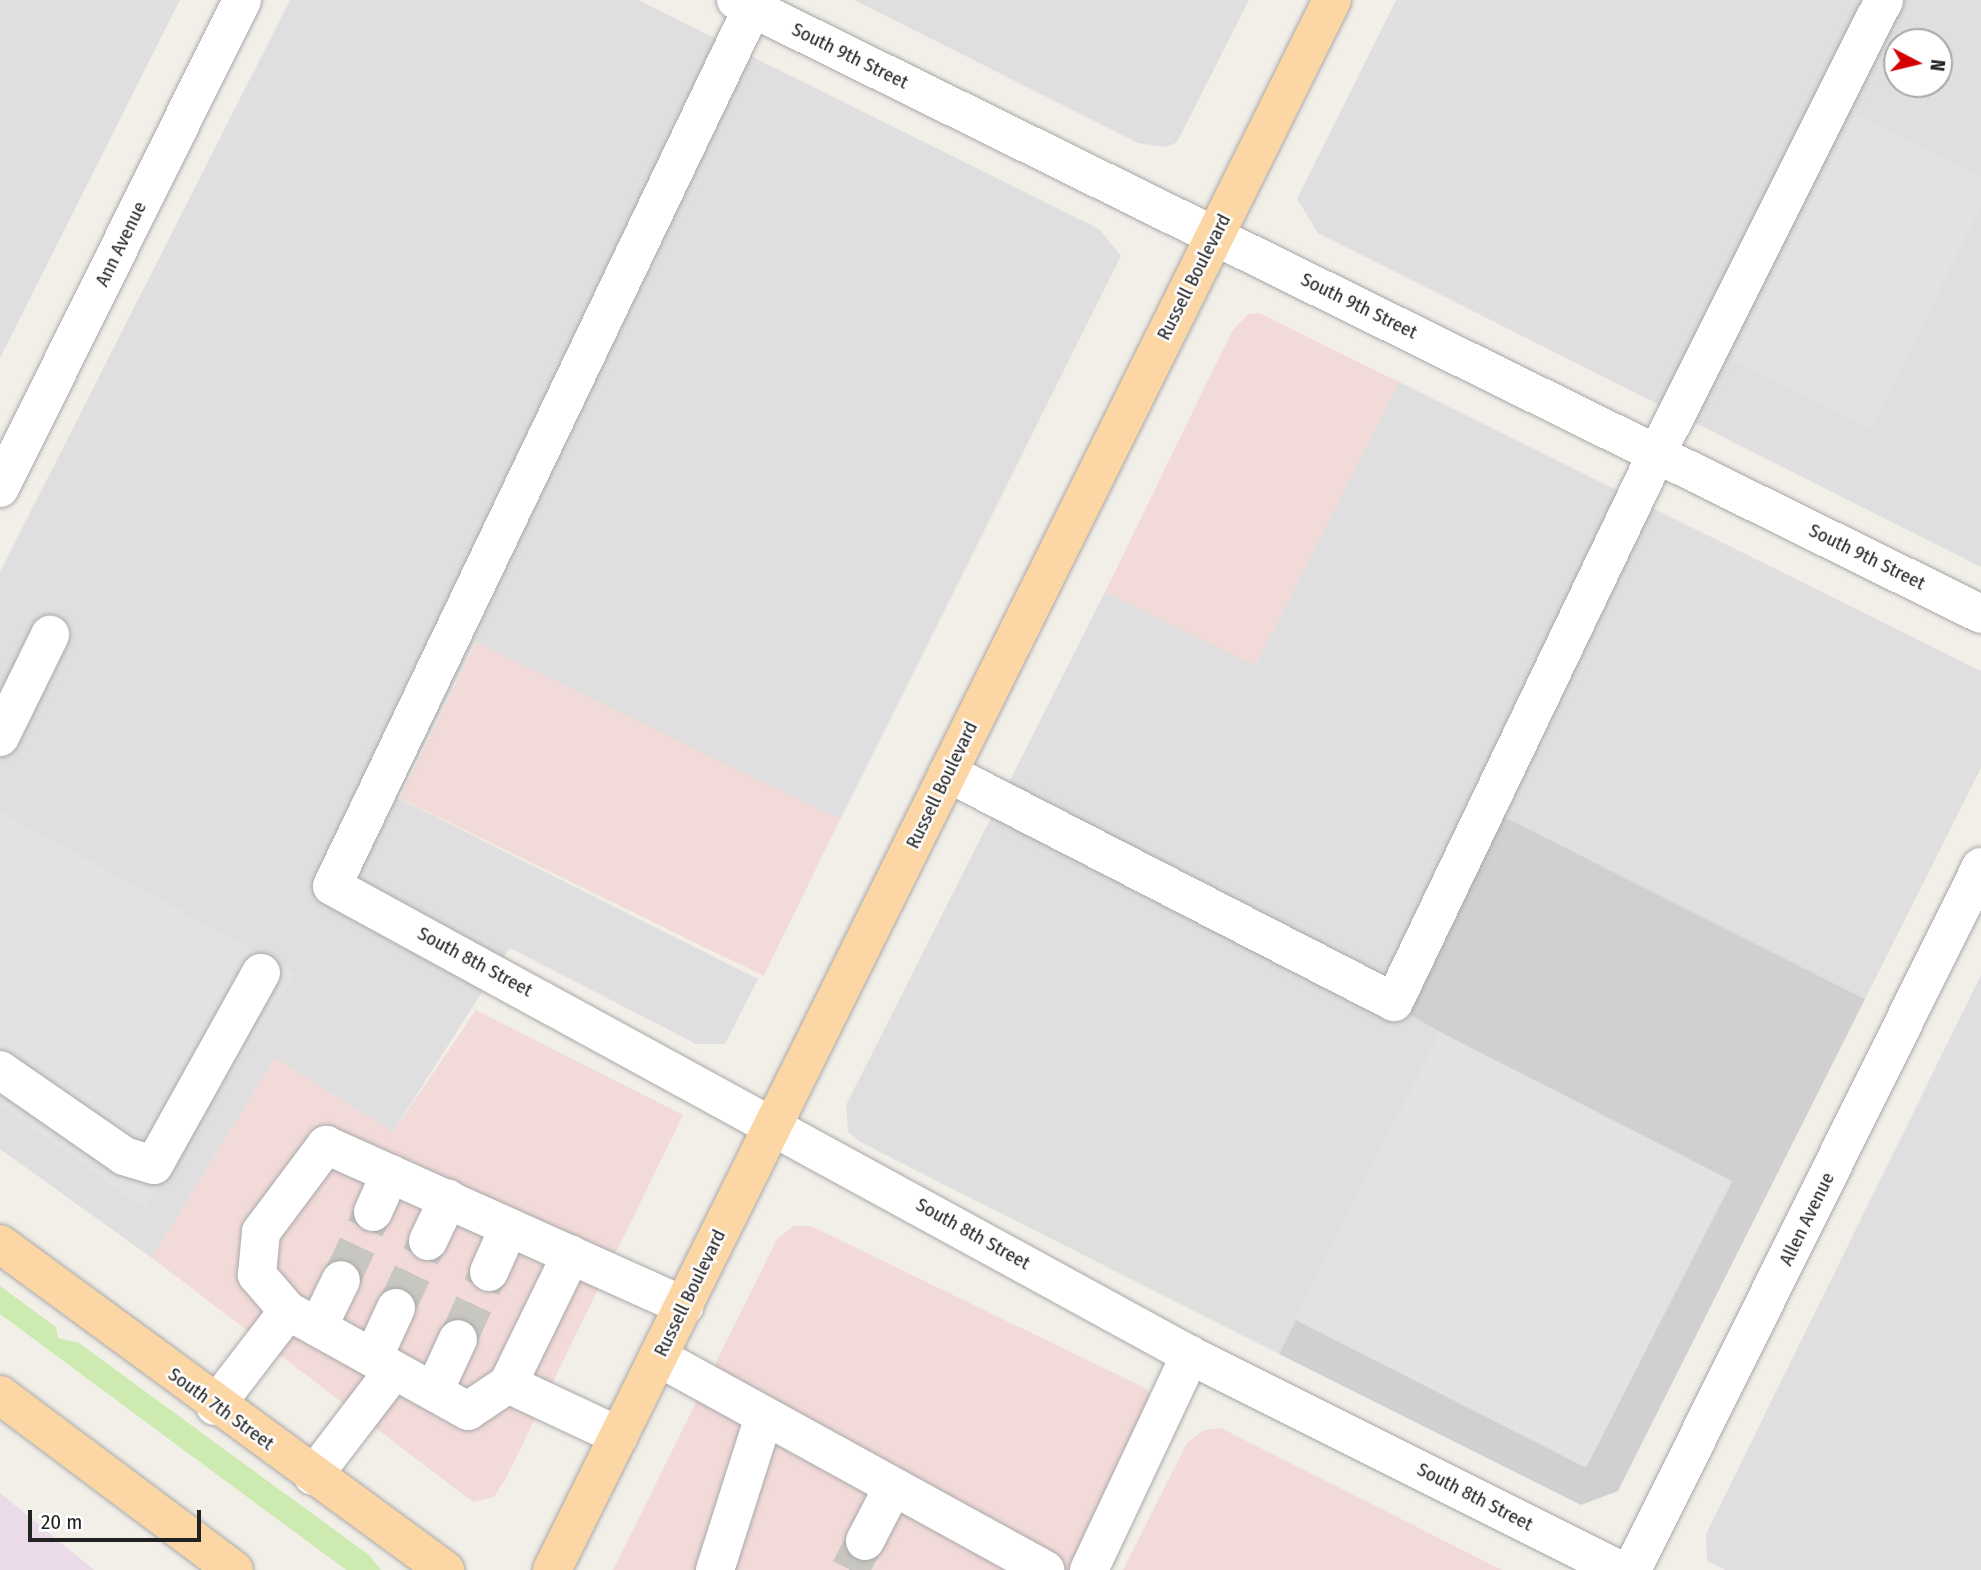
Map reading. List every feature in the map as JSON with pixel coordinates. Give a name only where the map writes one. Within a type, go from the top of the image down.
[{"type":"main road","name":"Russell Boulevard","points":[[552,1570],[1332,0]]},
{"type":"main road","name":"South 7th Street","points":[[0,1244],[215,1406],[445,1570]]},
{"type":"main road","points":[[0,1395],[229,1568]]},
{"type":"street","name":"Ann Avenue","points":[[0,488],[242,0]]},
{"type":"street","points":[[948,773],[1394,1002],[1657,453],[1884,0]]},
{"type":"street","name":"South 9th Street","points":[[748,3],[1981,614]]},
{"type":"street","name":"South 8th Street","points":[[748,3],[332,886],[775,1122],[1190,1355],[1620,1570]]},
{"type":"street","points":[[0,737],[50,635]]},
{"type":"street","name":"Allen Avenue","points":[[1632,1570],[1981,867]]},
{"type":"street","points":[[0,1070],[124,1156],[154,1166],[261,973]]},
{"type":"street","points":[[571,1255],[508,1384],[468,1411],[303,1319],[257,1275],[261,1233],[326,1145],[448,1199],[684,1306]]},
{"type":"street","points":[[373,1212],[390,1174]]},
{"type":"street","points":[[428,1241],[448,1199]]},
{"type":"street","points":[[489,1272],[509,1227]]},
{"type":"street","points":[[215,1406],[341,1280]]},
{"type":"street","points":[[313,1476],[384,1364],[396,1308]]},
{"type":"street","points":[[434,1391],[458,1339]]},
{"type":"street","points":[[1089,1570],[1190,1355]]},
{"type":"street","points":[[658,1357],[763,1420],[892,1489],[985,1556],[1045,1570]]},
{"type":"street","points":[[508,1384],[619,1436]]},
{"type":"street","points":[[715,1570],[763,1420]]},
{"type":"street","points":[[865,1541],[892,1489]]},
{"type":"shaded area","points":[[0,0],[180,0],[0,358]]},
{"type":"shaded area","points":[[290,0],[638,0],[1099,229],[1121,256],[839,822],[475,642],[398,798],[758,979],[725,1044],[696,1044],[510,948],[393,1132],[275,1058],[152,1258],[0,1149],[0,572]]},
{"type":"shaded area","points":[[854,0],[1249,0],[1177,142],[1167,147],[1138,143]]},
{"type":"shaded area","points":[[1396,0],[1981,0],[1981,567],[1318,233],[1297,199]]},
{"type":"shaded area","points":[[1854,112],[1981,176],[1981,206],[1871,429],[1731,359]]},
{"type":"shaded area","points":[[1259,313],[1399,382],[1255,666],[1105,592],[1232,331],[1248,314]]},
{"type":"shaded area","points":[[1399,382],[1981,671],[1981,768],[1865,999],[1503,817],[1405,1012],[1440,1032],[1279,1354],[860,1142],[848,1132],[846,1105],[1105,592],[1255,665]]},
{"type":"shaded area","points":[[476,642],[840,820],[764,976],[400,798]]},
{"type":"shaded area","points":[[0,812],[295,973],[145,1209],[0,1105]]},
{"type":"shaded area","points":[[1504,817],[1865,999],[1618,1491],[1581,1505],[1279,1354],[1440,1032],[1405,1012]]},
{"type":"shaded area","points":[[1981,975],[1981,1570],[1725,1570],[1707,1561],[1706,1534]]},
{"type":"shaded area","points":[[476,1010],[683,1115],[506,1478],[494,1497],[473,1502],[152,1258],[275,1058],[393,1132]]},
{"type":"shaded area","points":[[1440,1032],[1732,1181],[1586,1468],[1294,1319]]},
{"type":"shaded area","points":[[793,1226],[811,1226],[1145,1388],[1153,1400],[1075,1570],[613,1570],[777,1239]]},
{"type":"shaded area","points":[[1221,1428],[1502,1570],[1123,1570],[1187,1443],[1204,1430]]},
{"type":"shaded area","points":[[0,1493],[94,1570],[0,1570]]},
{"type":"green space","points":[[0,1286],[56,1327],[58,1338],[79,1343],[369,1555],[381,1570],[346,1570],[0,1314]]},
{"type":"tunnel","points":[[341,1280],[373,1212]]},
{"type":"tunnel","points":[[396,1308],[428,1241]]},
{"type":"tunnel","points":[[458,1339],[489,1272]]},
{"type":"tunnel","points":[[850,1570],[865,1541]]}]
